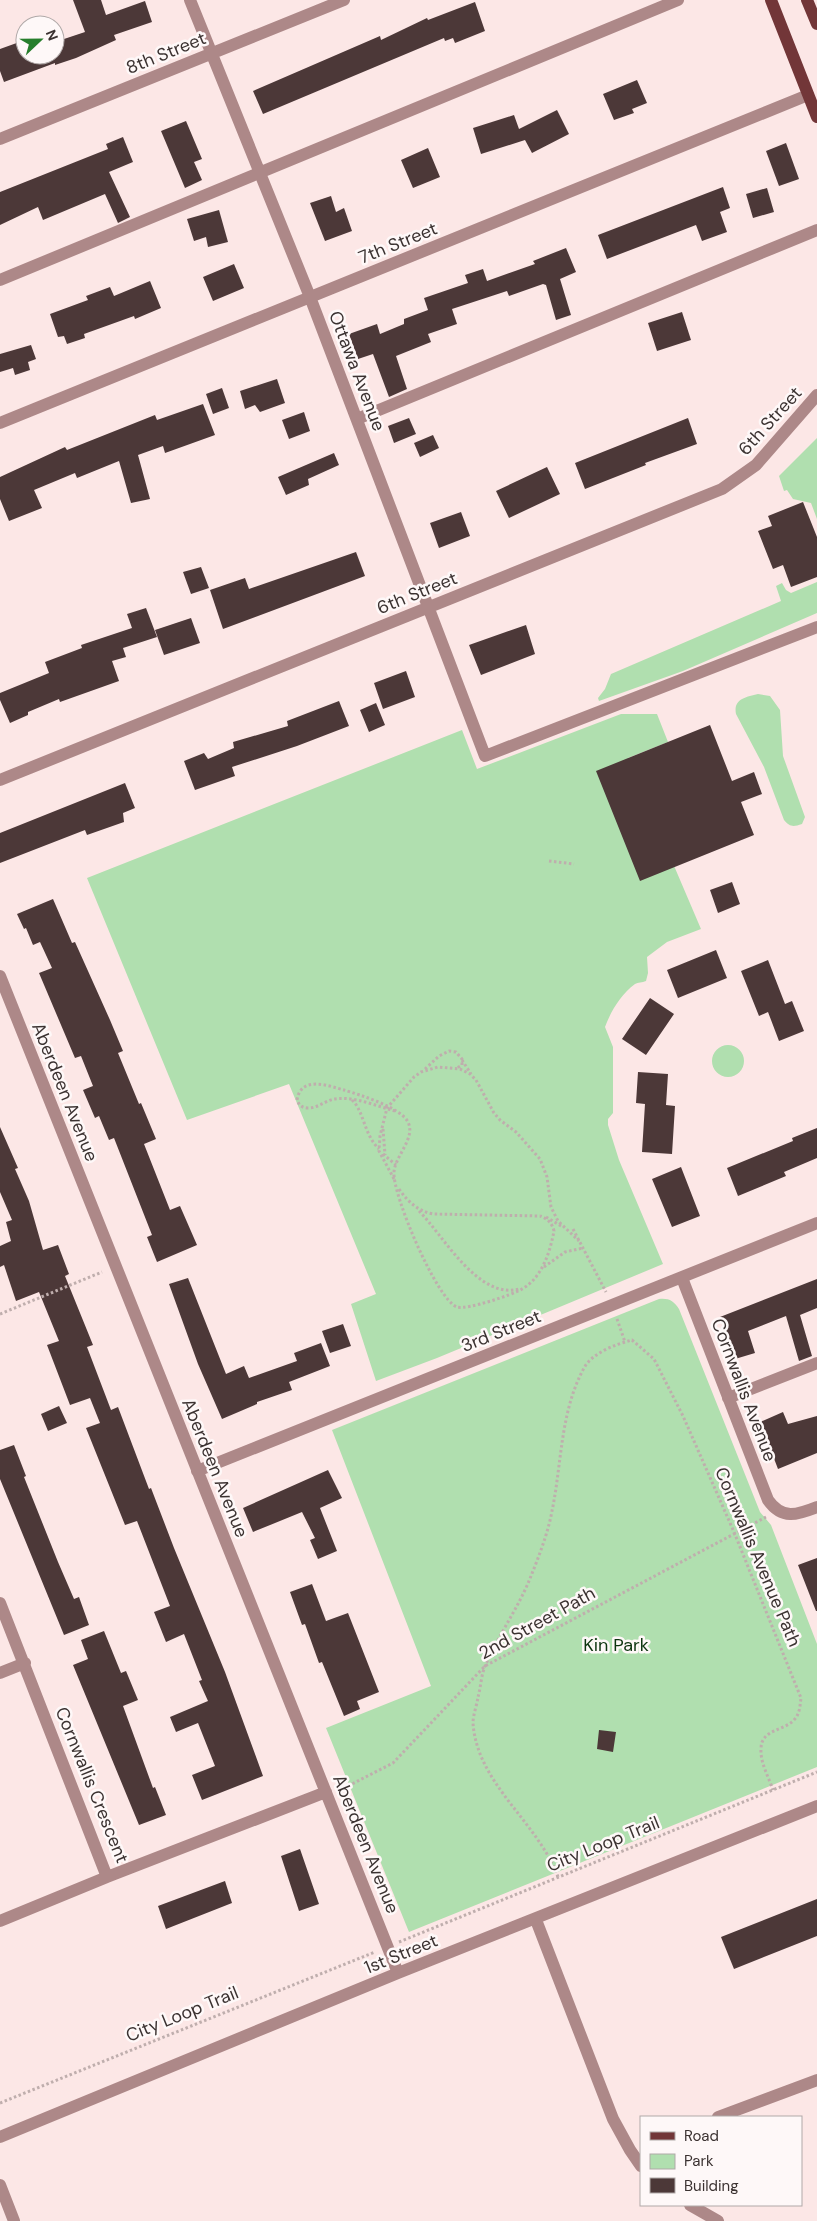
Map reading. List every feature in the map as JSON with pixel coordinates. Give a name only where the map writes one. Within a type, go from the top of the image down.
[{"type":"main road","points":[[770,0],[817,117]]},
{"type":"main road","points":[[807,0],[817,24]]},
{"type":"street","name":"Ottawa Avenue","points":[[190,0],[310,297],[485,756],[817,627]]},
{"type":"street","name":"8th Street","points":[[0,139],[344,0]]},
{"type":"street","points":[[0,280],[678,0]]},
{"type":"street","name":"7th Street","points":[[0,423],[808,95]]},
{"type":"street","points":[[357,419],[817,230]]},
{"type":"street","name":"6th Street","points":[[0,780],[722,489],[756,465],[817,395]]},
{"type":"street","name":"Aberdeen Avenue","points":[[0,976],[398,1973]]},
{"type":"street","name":"3rd Street","points":[[197,1471],[817,1223]]},
{"type":"street","name":"Cornwallis Avenue","points":[[682,1278],[768,1500],[777,1511],[791,1515],[817,1507]]},
{"type":"street","points":[[728,1398],[817,1363]]},
{"type":"street","name":"Cornwallis Crescent","points":[[0,1602],[107,1877],[326,1792]]},
{"type":"street","points":[[0,1673],[25,1663]]},
{"type":"street","name":"1st Street","points":[[0,2137],[398,1973],[536,1920],[817,1806]]},
{"type":"street","points":[[0,1921],[107,1877]]},
{"type":"street","points":[[536,1920],[613,2119],[635,2148],[640,2163]]},
{"type":"street","points":[[721,2116],[817,2080]]},
{"type":"street","points":[[0,2185],[14,2221]]},
{"type":"street","points":[[692,2206],[718,2221]]},
{"type":"path","points":[[549,861],[574,864]]},
{"type":"path","points":[[528,1286],[514,1291],[504,1289],[473,1274],[397,1186],[379,1150],[380,1136],[387,1108],[414,1077],[439,1056],[449,1050],[456,1052],[500,1120],[516,1132],[540,1160],[546,1177],[551,1207],[563,1227]]},
{"type":"path","points":[[456,1068],[462,1065],[462,1059]]},
{"type":"path","points":[[421,1072],[438,1067],[456,1068],[472,1076]]},
{"type":"path","points":[[387,1108],[368,1096],[329,1084],[311,1085],[302,1088],[297,1100],[299,1105],[306,1108],[316,1107],[335,1099],[365,1102],[395,1111],[408,1121],[410,1131],[394,1174],[406,1216],[423,1258],[432,1277],[452,1304],[460,1308],[468,1308],[504,1298],[528,1286],[542,1269],[565,1252],[574,1248],[583,1248]]},
{"type":"path","points":[[351,1092],[345,1094],[346,1098],[358,1108],[371,1140],[396,1165]]},
{"type":"path","points":[[384,1121],[385,1156],[388,1167]]},
{"type":"path","points":[[415,1207],[424,1212],[443,1215],[545,1216],[563,1227],[579,1241]]},
{"type":"path","points":[[540,1216],[548,1220],[553,1226],[554,1231],[542,1269]]},
{"type":"path","points":[[572,1229],[608,1295]]},
{"type":"path","points":[[0,1314],[102,1272]]},
{"type":"path","points":[[558,1877],[554,1864],[541,1843],[488,1771],[476,1744],[473,1721],[485,1666],[530,1578],[552,1512],[562,1437],[572,1392],[585,1365],[594,1356],[624,1342],[617,1316]]},
{"type":"path","name":"Cornwallis Avenue Path","points":[[624,1342],[632,1340],[654,1359],[683,1416],[734,1532],[801,1698],[799,1711],[794,1720],[771,1732],[764,1738],[760,1748],[773,1790]]},
{"type":"path","name":"2nd Street Path","points":[[348,1786],[393,1763],[485,1666],[765,1517]]},
{"type":"path","name":"City Loop Trail","points":[[400,1941],[817,1772]]},
{"type":"path","name":"City Loop Trail","points":[[0,2103],[374,1952]]},
{"type":"green space","points":[[817,438],[817,519],[811,503],[793,499],[787,490],[784,491],[779,476]]},
{"type":"green space","points":[[817,582],[817,613],[683,671],[599,701],[598,698],[605,689],[611,674],[781,601],[776,586],[782,583],[786,590],[791,593]]},
{"type":"green space","points":[[758,694],[770,696],[780,710],[783,756],[805,817],[802,824],[796,826],[788,824],[784,820],[764,767],[736,714],[738,702]]},
{"type":"green space","points":[[621,714],[657,714],[668,742],[628,758],[701,929],[667,942],[647,957],[648,973],[646,981],[635,984],[625,993],[613,1009],[605,1027],[613,1047],[613,1113],[608,1119],[608,1125],[619,1160],[663,1264],[437,1358],[376,1381],[351,1304],[376,1294],[289,1084],[187,1120],[87,878],[462,730],[477,769]]},
{"type":"green space","points":[[728,1045],[734,1046],[739,1050],[743,1055],[743,1067],[739,1072],[734,1076],[728,1077],[722,1076],[717,1072],[713,1067],[712,1061],[713,1055],[717,1050],[722,1046]]},
{"type":"green space","name":"Kin Park","points":[[659,1299],[671,1301],[679,1309],[760,1512],[771,1525],[817,1644],[817,1767],[409,1932],[326,1728],[431,1686],[332,1430]]},
{"type":"building","points":[[73,0],[101,0],[106,15],[145,1],[152,22],[114,35],[116,40],[65,62],[65,39],[85,32]]},
{"type":"building","points":[[475,2],[485,31],[455,43],[453,38],[445,41],[444,38],[263,114],[253,91],[380,36],[381,40],[427,18],[428,20]]},
{"type":"building","points":[[15,44],[15,65],[50,65],[4,82],[0,71],[0,49]]},
{"type":"building","points":[[637,80],[647,103],[632,109],[634,113],[614,120],[603,94]]},
{"type":"building","points":[[557,110],[569,134],[532,153],[525,140],[481,154],[473,128],[514,115],[519,129]]},
{"type":"building","points":[[186,121],[202,159],[194,162],[202,180],[185,188],[161,131]]},
{"type":"building","points":[[123,137],[133,162],[109,172],[130,217],[118,223],[105,194],[43,220],[38,207],[0,225],[0,192],[108,149],[106,144]]},
{"type":"building","points":[[786,143],[799,179],[779,186],[766,151]]},
{"type":"building","points":[[428,148],[440,177],[413,188],[401,160]]},
{"type":"building","points":[[723,187],[730,208],[720,212],[727,232],[702,241],[696,225],[607,259],[598,235]]},
{"type":"building","points":[[767,188],[774,212],[753,218],[746,194]]},
{"type":"building","points":[[331,196],[336,212],[344,208],[352,231],[325,241],[310,203]]},
{"type":"building","points":[[219,210],[228,242],[208,247],[206,237],[194,241],[187,219]]},
{"type":"building","points":[[566,248],[576,272],[560,279],[571,315],[556,320],[546,285],[543,284],[509,296],[507,291],[452,309],[457,324],[428,334],[431,342],[396,356],[407,389],[389,397],[373,354],[358,359],[349,334],[377,324],[380,334],[404,324],[404,319],[428,310],[424,298],[468,283],[465,275],[483,269],[487,281],[535,264],[533,261]]},
{"type":"building","points":[[234,264],[244,288],[213,301],[203,277]]},
{"type":"building","points":[[150,281],[161,308],[135,319],[134,316],[84,334],[85,338],[67,344],[64,336],[58,337],[50,314],[88,300],[86,296],[110,287],[114,296]]},
{"type":"building","points":[[682,312],[691,340],[657,351],[648,323]]},
{"type":"building","points":[[31,345],[36,359],[28,362],[30,370],[15,375],[13,368],[0,372],[0,354]]},
{"type":"building","points":[[277,379],[285,403],[260,412],[255,405],[245,409],[240,391]]},
{"type":"building","points":[[222,388],[229,408],[213,414],[206,394]]},
{"type":"building","points":[[203,404],[215,435],[165,453],[163,446],[138,455],[150,499],[131,503],[119,461],[77,478],[75,473],[34,490],[42,508],[9,521],[0,499],[0,477],[65,447],[67,450],[155,415],[157,420]]},
{"type":"building","points":[[304,412],[310,431],[289,439],[282,420]]},
{"type":"building","points":[[409,418],[416,434],[394,443],[388,426]]},
{"type":"building","points":[[688,418],[697,444],[645,463],[646,465],[585,489],[575,463]]},
{"type":"building","points":[[433,435],[439,448],[420,457],[414,443]]},
{"type":"building","points":[[334,453],[339,465],[308,479],[309,485],[286,495],[278,477]]},
{"type":"building","points":[[547,467],[560,494],[509,518],[496,491]]},
{"type":"building","points":[[803,502],[817,537],[817,577],[791,587],[783,565],[773,569],[758,531],[772,526],[768,516]]},
{"type":"building","points":[[461,512],[470,536],[439,548],[430,523]]},
{"type":"building","points":[[356,552],[365,576],[223,629],[210,590],[245,578],[249,589]]},
{"type":"building","points":[[201,567],[209,588],[191,594],[183,572]]},
{"type":"building","points":[[146,608],[157,637],[123,648],[126,657],[112,661],[119,681],[60,702],[59,699],[28,712],[28,715],[10,723],[0,700],[0,693],[49,673],[45,662],[82,648],[81,645],[132,628],[127,614]]},
{"type":"building","points":[[191,618],[200,643],[164,655],[155,630]]},
{"type":"building","points":[[526,625],[535,654],[481,675],[469,645]]},
{"type":"building","points":[[406,671],[415,697],[383,709],[374,683]]},
{"type":"building","points":[[339,701],[349,726],[297,746],[232,767],[235,776],[195,790],[184,761],[204,753],[208,759],[234,748],[233,742],[288,726],[287,721]]},
{"type":"building","points":[[376,703],[385,725],[369,732],[360,710]]},
{"type":"building","points":[[710,725],[732,781],[754,772],[762,794],[741,802],[754,835],[640,881],[596,771]]},
{"type":"building","points":[[125,783],[135,808],[123,813],[124,822],[87,835],[85,830],[0,863],[0,833]]},
{"type":"building","points":[[732,882],[740,904],[718,913],[710,890]]},
{"type":"building","points":[[53,899],[72,943],[75,942],[123,1051],[118,1053],[156,1139],[144,1144],[170,1210],[180,1206],[197,1245],[157,1262],[147,1237],[152,1235],[114,1138],[109,1140],[99,1116],[95,1118],[83,1090],[93,1086],[81,1056],[75,1058],[39,973],[52,968],[40,942],[33,945],[26,928],[24,929],[17,914]]},
{"type":"building","points":[[716,950],[727,978],[678,998],[667,970]]},
{"type":"building","points":[[768,960],[785,1004],[792,1001],[804,1031],[779,1041],[768,1012],[759,1016],[741,971]]},
{"type":"building","points":[[650,998],[674,1014],[646,1055],[622,1039]]},
{"type":"building","points":[[638,1072],[668,1074],[666,1105],[675,1106],[672,1154],[642,1152],[645,1104],[636,1103]]},
{"type":"building","points":[[0,1127],[18,1168],[15,1169],[29,1201],[43,1250],[58,1245],[69,1274],[65,1276],[93,1345],[87,1347],[111,1410],[118,1407],[149,1489],[151,1488],[225,1672],[263,1776],[202,1800],[192,1775],[215,1766],[198,1723],[176,1732],[170,1717],[208,1701],[199,1681],[202,1680],[184,1634],[166,1642],[154,1612],[170,1606],[137,1521],[125,1525],[86,1428],[100,1423],[90,1398],[70,1405],[47,1345],[59,1341],[39,1292],[16,1301],[4,1265],[0,1267],[0,1246],[11,1241],[6,1222],[12,1220],[0,1192]]},
{"type":"building","points":[[817,1128],[817,1158],[784,1172],[786,1176],[738,1196],[727,1168],[793,1141],[792,1138]]},
{"type":"building","points":[[681,1167],[700,1216],[672,1227],[652,1179]]},
{"type":"building","points":[[188,1278],[226,1374],[244,1366],[249,1378],[297,1361],[294,1353],[321,1343],[330,1366],[289,1382],[292,1390],[257,1402],[257,1404],[222,1419],[198,1364],[169,1284]]},
{"type":"building","points":[[817,1279],[817,1308],[800,1315],[812,1356],[799,1361],[786,1316],[748,1331],[755,1353],[735,1359],[720,1317]]},
{"type":"building","points":[[343,1324],[351,1346],[330,1353],[322,1331]]},
{"type":"building","points":[[59,1406],[67,1423],[48,1431],[41,1414]]},
{"type":"building","points":[[783,1412],[788,1424],[817,1416],[817,1453],[778,1469],[760,1422]]},
{"type":"building","points":[[14,1445],[26,1476],[24,1477],[58,1562],[74,1599],[79,1597],[89,1625],[64,1635],[0,1479],[0,1450]]},
{"type":"building","points":[[328,1470],[342,1498],[320,1508],[337,1551],[318,1559],[310,1540],[315,1538],[302,1512],[253,1532],[243,1508]]},
{"type":"building","points":[[817,1558],[817,1611],[816,1611],[798,1565]]},
{"type":"building","points":[[312,1584],[326,1621],[348,1613],[379,1692],[357,1701],[360,1709],[344,1716],[322,1662],[319,1663],[305,1624],[302,1625],[290,1592]]},
{"type":"building","points":[[104,1631],[121,1673],[126,1671],[138,1700],[123,1706],[153,1788],[155,1787],[166,1815],[139,1825],[73,1665],[88,1659],[81,1640]]},
{"type":"building","points":[[599,1730],[616,1732],[613,1752],[597,1749]]},
{"type":"building","points":[[300,1849],[319,1904],[299,1911],[281,1856]]},
{"type":"building","points":[[225,1881],[232,1903],[166,1929],[158,1906]]},
{"type":"building","points":[[817,1899],[817,1936],[734,1969],[721,1937]]}]
